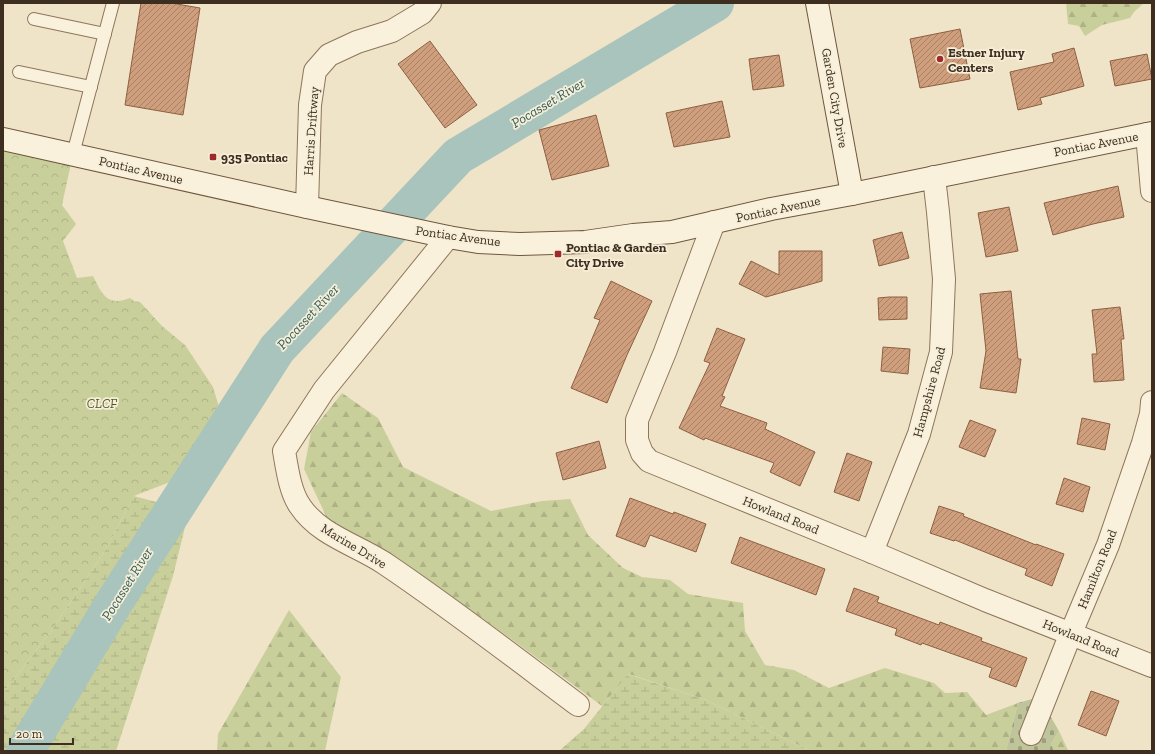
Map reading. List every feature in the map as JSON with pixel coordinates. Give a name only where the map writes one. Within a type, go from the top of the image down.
[{"type":"street","name":"Harris Driftway","points":[[308,207],[310,105],[315,71],[329,54],[357,42],[392,31],[422,13],[430,3]]},
{"type":"street","name":"Garden City Drive","points":[[817,3],[852,194]]},
{"type":"street","name":"Pontiac Avenue","points":[[3,139],[448,237],[478,242],[520,244],[585,242],[634,234],[672,232],[771,209],[1150,134]]},
{"type":"street","points":[[1150,134],[1152,191]]},
{"type":"street","name":"Hampshire Road","points":[[872,552],[919,434],[941,352],[944,279],[934,177]]},
{"type":"street","name":"Howland Road","points":[[714,222],[665,352],[637,420],[636,440],[642,453],[649,462],[872,552],[985,600],[1152,666]]},
{"type":"street","name":"Marine Drive","points":[[448,237],[324,390],[298,428],[284,451],[288,478],[300,506],[321,528],[375,557],[430,595],[578,705]]},
{"type":"street","name":"Hamilton Road","points":[[1031,734],[1108,545],[1143,443],[1151,414],[1152,402]]},
{"type":"lane","points":[[73,154],[113,3]]},
{"type":"lane","points":[[34,19],[105,34]]},
{"type":"lane","points":[[19,72],[91,87]]},
{"type":"green space","points":[[1066,3],[1144,3],[1130,18],[1102,25],[1085,36],[1079,26],[1068,24]]},
{"type":"green space","name":"CLCF","points":[[3,138],[72,159],[62,205],[76,224],[63,241],[77,278],[93,276],[99,288],[106,297],[111,300],[116,301],[130,298],[134,301],[140,302],[162,326],[185,345],[213,387],[219,407],[218,443],[188,475],[134,496],[103,554],[49,634],[3,693]]},
{"type":"green space","points":[[342,393],[378,418],[403,467],[491,511],[542,501],[570,499],[588,535],[623,568],[642,577],[670,580],[688,594],[743,603],[745,631],[765,665],[794,670],[829,688],[885,668],[934,683],[945,693],[967,692],[986,715],[1018,703],[1006,751],[811,751],[706,700],[629,674],[602,706],[399,559],[327,518],[304,469],[311,432]]},
{"type":"green space","points":[[134,496],[189,511],[173,576],[116,751],[3,751],[3,693],[49,634],[103,554]]},
{"type":"green space","points":[[289,610],[341,677],[325,751],[217,751],[218,734]]},
{"type":"green space","points":[[628,674],[706,700],[811,751],[559,751],[584,729]]},
{"type":"green space","points":[[1039,697],[1059,731],[1051,744],[1054,751],[1006,751],[1018,703]]},
{"type":"green space","points":[[1059,731],[1068,750],[1071,751],[1054,751],[1051,744]]},
{"type":"building","points":[[141,3],[171,3],[200,8],[183,115],[125,105]]},
{"type":"building","name":"Estner Injury Centers","points":[[960,29],[970,79],[920,88],[910,39]]},
{"type":"building","points":[[430,41],[477,105],[445,128],[398,64]]},
{"type":"building","points":[[1074,48],[1084,86],[1040,98],[1042,104],[1018,110],[1010,72],[1054,62],[1052,54]]},
{"type":"building","points":[[1147,54],[1152,79],[1115,86],[1110,61]]},
{"type":"building","points":[[779,55],[784,86],[753,90],[749,59]]},
{"type":"building","points":[[722,101],[730,137],[674,147],[666,113]]},
{"type":"building","points":[[596,115],[609,166],[552,180],[539,130]]},
{"type":"building","points":[[1118,186],[1124,217],[1053,235],[1044,203]]},
{"type":"building","points":[[1009,207],[1018,251],[986,257],[978,213]]},
{"type":"building","points":[[902,232],[909,258],[879,266],[873,240]]},
{"type":"building","points":[[779,251],[822,251],[822,281],[766,297],[739,284],[751,261],[779,275]]},
{"type":"building","points":[[611,281],[652,301],[607,403],[571,388],[600,320],[594,318]]},
{"type":"building","points":[[1011,291],[1018,359],[1021,359],[1016,393],[980,388],[986,351],[980,294]]},
{"type":"building","points":[[907,297],[907,319],[879,320],[878,298]]},
{"type":"building","points":[[1120,307],[1124,339],[1121,339],[1124,380],[1094,382],[1092,354],[1097,354],[1092,310]]},
{"type":"building","points":[[717,328],[745,339],[722,396],[725,397],[720,406],[767,423],[765,429],[815,452],[800,486],[770,472],[774,463],[705,438],[704,440],[679,428],[710,363],[704,361]]},
{"type":"building","points":[[883,347],[910,349],[908,374],[881,371]]},
{"type":"building","points":[[1082,418],[1110,424],[1105,450],[1077,444]]},
{"type":"building","points":[[970,420],[996,430],[985,457],[959,447]]},
{"type":"building","points":[[599,441],[606,468],[563,480],[556,453]]},
{"type":"building","points":[[847,453],[872,462],[859,501],[834,492]]},
{"type":"building","points":[[1064,478],[1090,487],[1083,512],[1056,504]]},
{"type":"building","points":[[630,498],[673,514],[674,512],[706,524],[696,552],[650,535],[645,547],[616,536]]},
{"type":"building","points":[[939,506],[964,514],[963,516],[1036,545],[1064,554],[1052,586],[1025,575],[1027,569],[955,540],[954,541],[930,533]]},
{"type":"building","points":[[740,537],[825,569],[816,595],[731,563]]},
{"type":"building","points":[[854,588],[879,597],[877,602],[939,625],[940,622],[982,638],[981,641],[1027,658],[1016,687],[989,677],[992,668],[895,635],[897,629],[846,611]]},
{"type":"building","points":[[1091,691],[1119,701],[1106,736],[1078,725]]},
{"type":"waterway","name":"Pocasset River","points":[[25,751],[115,601],[277,349],[458,156],[715,3]]},
{"type":"place","name":"Estner Injury Centers","points":[[940,59]]},
{"type":"place","name":"935 Pontiac","points":[[213,157]]},
{"type":"place","name":"Pontiac & Garden City Drive","points":[[558,254]]}]
